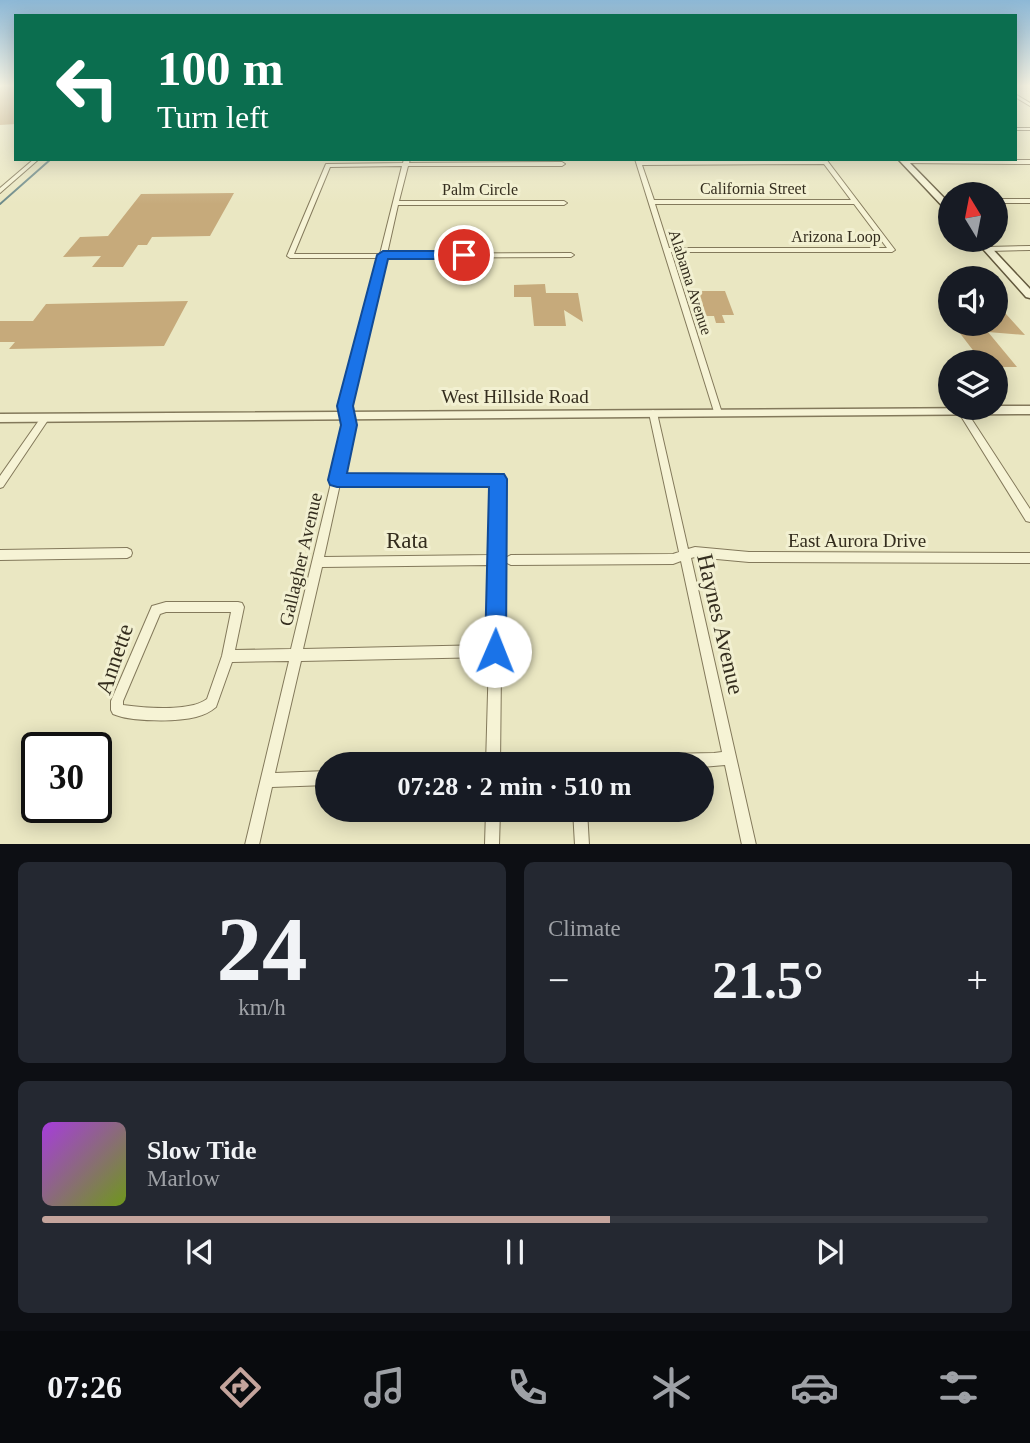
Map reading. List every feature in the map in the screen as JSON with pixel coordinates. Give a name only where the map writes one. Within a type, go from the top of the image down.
[{"type":"main road","points":[[904,161],[938,193]]},
{"type":"main road","points":[[992,252],[1030,295]]},
{"type":"street","points":[[0,191],[35,161]]},
{"type":"street","points":[[639,161],[824,161]]},
{"type":"street","name":"Alabama Avenue","points":[[639,161],[718,413]]},
{"type":"street","name":"Arizona Loop","points":[[667,250],[892,250],[824,161]]},
{"type":"street","points":[[904,161],[1030,162]]},
{"type":"street","points":[[562,164],[406,162],[328,165],[290,256],[571,255]]},
{"type":"street","name":"Gallagher Avenue","points":[[252,844],[349,425],[345,406],[406,162]]},
{"type":"street","points":[[1008,201],[1030,201]]},
{"type":"street","name":"California Street","points":[[652,202],[855,202]]},
{"type":"street","name":"Palm Circle","points":[[396,203],[564,203]]},
{"type":"street","points":[[1008,248],[1030,248]]},
{"type":"street","name":"West Hillside Road","points":[[1008,410],[1030,410]]},
{"type":"street","name":"West Hillside Road","points":[[0,418],[938,411]]},
{"type":"street","name":"Haynes Avenue","points":[[653,413],[749,844]]},
{"type":"street","points":[[0,484],[46,418]]},
{"type":"street","points":[[968,420],[1030,518]]},
{"type":"street","points":[[337,480],[498,479],[493,752]]},
{"type":"street","name":"East Aurora Drive","points":[[511,560],[673,559],[695,552],[749,557],[1030,558]]},
{"type":"street","points":[[0,555],[127,553]]},
{"type":"street","name":"Rata","points":[[318,562],[497,561]]},
{"type":"street","name":"Annette","points":[[166,607],[238,607],[228,656],[212,704],[208,708],[196,712],[125,712],[117,709],[117,701],[156,610],[166,607]]},
{"type":"street","points":[[228,656],[495,651]]},
{"type":"street","points":[[714,760],[730,757]]},
{"type":"street","points":[[267,780],[315,778]]},
{"type":"street","points":[[492,844],[493,822]]},
{"type":"street","points":[[581,822],[582,844]]},
{"type":"building","points":[[234,193],[210,236],[152,237],[147,245],[138,245],[123,267],[92,267],[101,256],[63,257],[80,237],[108,236],[141,194]]},
{"type":"building","points":[[545,284],[546,293],[578,293],[583,322],[564,310],[566,326],[534,326],[531,297],[514,297],[514,285]]},
{"type":"building","points":[[692,291],[725,291],[734,315],[722,315],[725,323],[716,323],[714,316],[700,316]]},
{"type":"building","points":[[188,301],[164,346],[9,349],[15,342],[0,342],[0,321],[33,321],[46,304]]},
{"type":"building","points":[[1008,316],[1025,335],[1008,334]]},
{"type":"building","points":[[962,336],[991,336],[1003,350],[973,350]]},
{"type":"building","points":[[1008,356],[1017,367],[1008,367]]},
{"type":"waterway","points":[[0,204],[49,161]]},
{"type":"route","points":[[464,255],[383,255],[345,406],[349,425],[337,480],[498,479],[495,651]]}]
